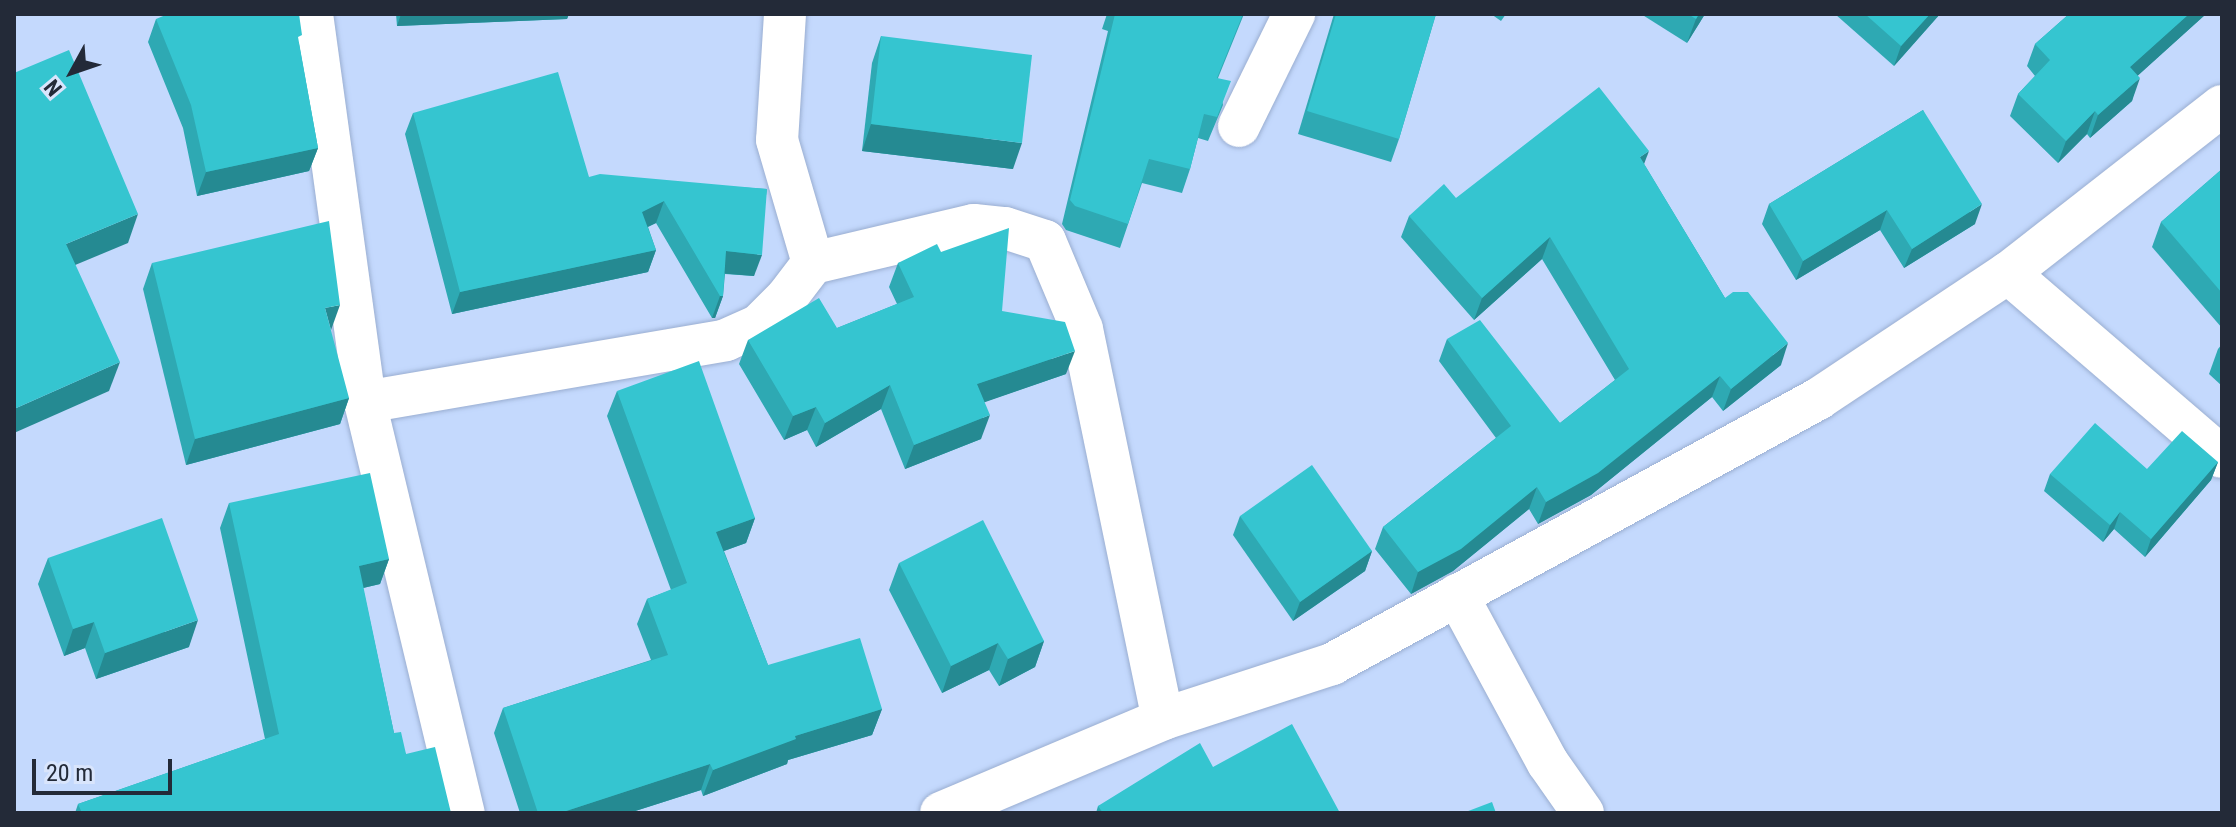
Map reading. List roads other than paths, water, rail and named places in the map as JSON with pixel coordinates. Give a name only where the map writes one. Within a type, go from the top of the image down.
[{"type":"street","points":[[312,14],[365,402],[464,813]]},
{"type":"street","points":[[785,14],[777,140],[813,263]]},
{"type":"street","points":[[1239,126],[1294,14]]},
{"type":"street","points":[[941,813],[1163,719],[1332,664],[1818,399],[2008,273],[2222,106]]},
{"type":"street","points":[[365,402],[726,340],[758,326],[787,297],[813,263],[974,225],[1005,228],[1045,241],[1082,329],[1163,719]]},
{"type":"street","points":[[2008,273],[2222,457]]},
{"type":"street","points":[[1457,595],[1548,763],[1583,813]]}]
